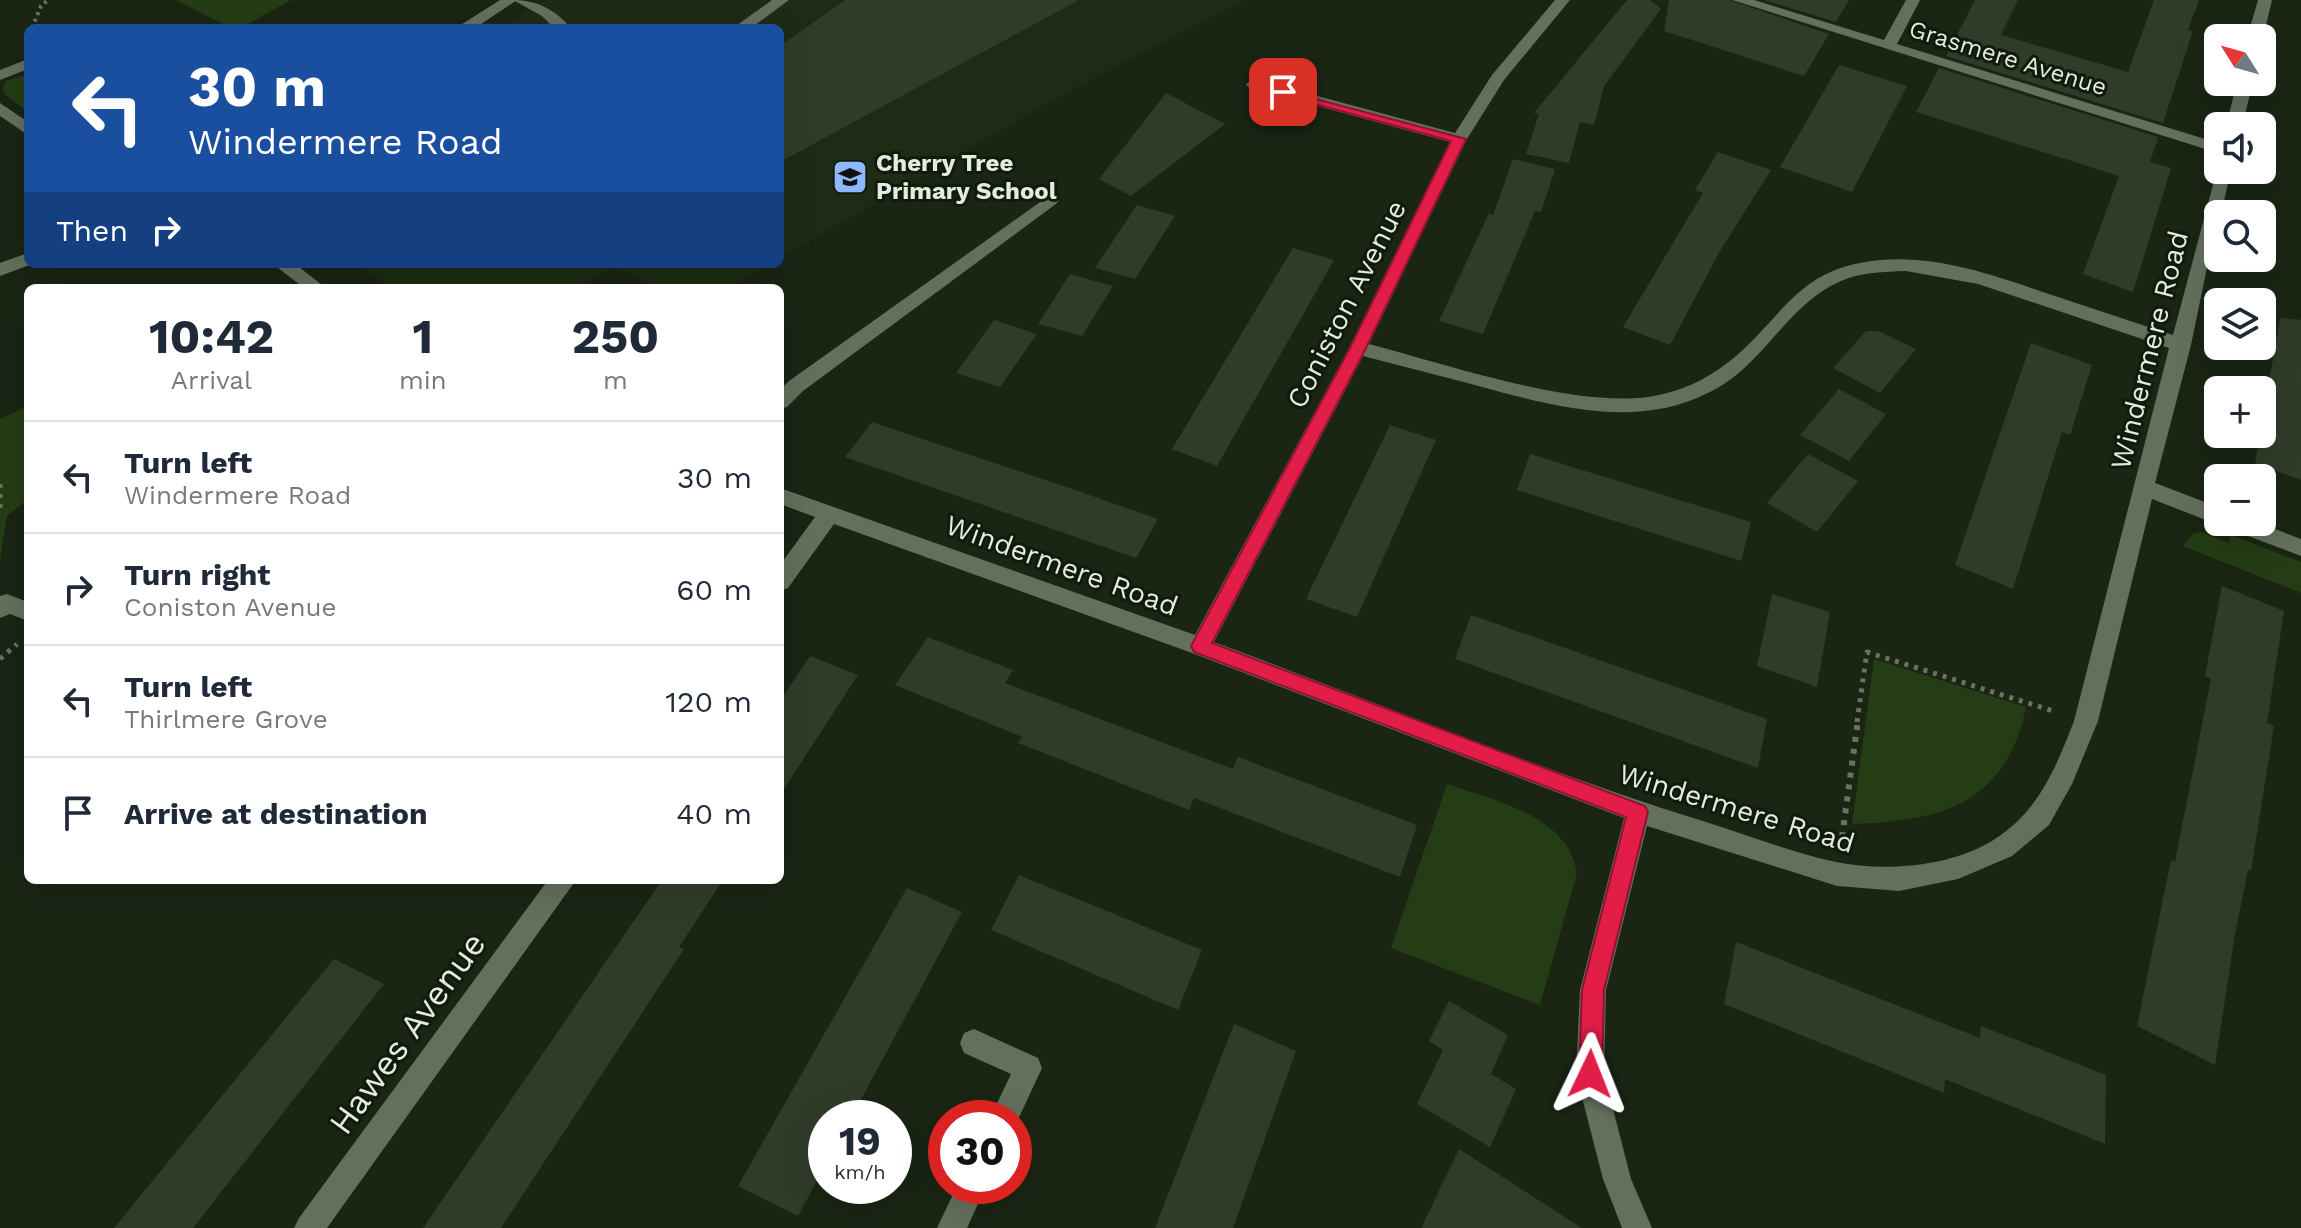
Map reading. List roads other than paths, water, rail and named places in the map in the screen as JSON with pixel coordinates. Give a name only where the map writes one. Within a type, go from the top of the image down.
[{"type":"street","points":[[471,24],[510,0]]},
{"type":"street","points":[[520,0],[547,13],[559,24]]},
{"type":"street","points":[[747,24],[782,0]]},
{"type":"street","name":"Coniston Avenue","points":[[1200,646],[1358,348],[1459,139],[1498,78],[1563,0]]},
{"type":"street","name":"Grasmere Avenue","points":[[1739,0],[2204,144]]},
{"type":"street","points":[[1888,46],[1913,0]]},
{"type":"street","points":[[2259,24],[2265,0]]},
{"type":"street","points":[[0,75],[24,66]]},
{"type":"street","points":[[1254,84],[1459,139]]},
{"type":"street","points":[[0,108],[24,127]]},
{"type":"street","name":"Windermere Road","points":[[784,497],[1200,646],[1638,812],[1837,874],[1899,879],[1958,867],[2003,848],[2040,817],[2064,776],[2086,721],[2220,184]]},
{"type":"street","points":[[784,398],[796,386],[1050,200]]},
{"type":"street","points":[[0,270],[24,261]]},
{"type":"street","points":[[1358,348],[1573,403],[1627,407],[1667,402],[1708,387],[1739,364],[1793,302],[1823,281],[1855,270],[1895,266],[1937,268],[1978,277],[2182,345]]},
{"type":"street","points":[[288,268],[311,284]]},
{"type":"street","points":[[2146,488],[2204,511]]},
{"type":"street","points":[[784,576],[830,513]]},
{"type":"street","points":[[2270,536],[2301,548]]},
{"type":"street","points":[[0,609],[7,603],[24,610]]},
{"type":"street","points":[[1637,1228],[1617,1179],[1590,1074],[1593,990],[1638,812]]},
{"type":"street","name":"Hawes Avenue","points":[[309,1228],[560,884]]},
{"type":"street","points":[[974,1043],[1028,1068],[1013,1100]]},
{"type":"street","points":[[952,1228],[963,1204]]},
{"type":"place","name":"Cherry Tree Primary School","points":[[850,177]]}]
